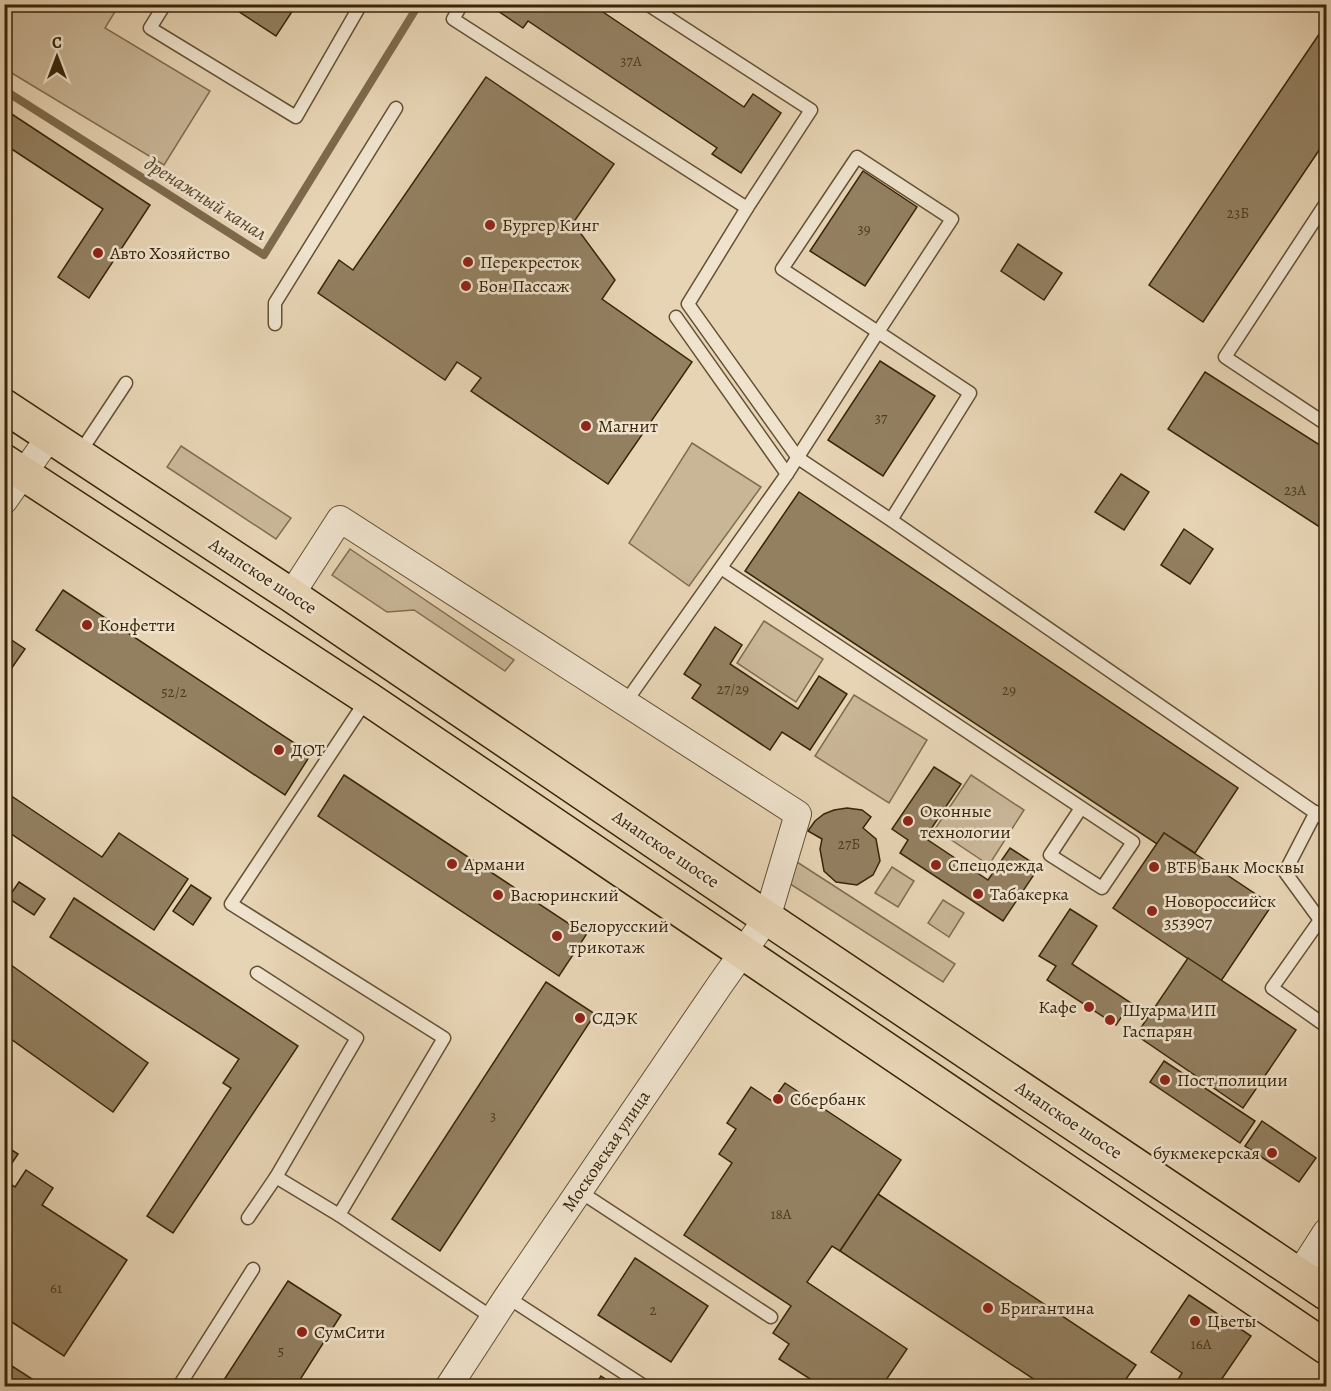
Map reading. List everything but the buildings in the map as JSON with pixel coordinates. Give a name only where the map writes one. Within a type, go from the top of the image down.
[{"type":"highway","name":"Анапское шоссе","points":[[4,406],[291,594],[767,918],[1326,1293]]},
{"type":"highway","points":[[14,468],[367,698],[1326,1347]]},
{"type":"street","points":[[4,501],[14,468],[50,436]]},
{"type":"street","points":[[291,594],[340,519],[625,703]]},
{"type":"street","name":"Московская улица","points":[[449,1386],[579,1191],[767,918],[798,814],[625,703]]},
{"type":"street","points":[[1299,1274],[1326,1233]]},
{"type":"lane","points":[[165,4],[150,28],[296,117],[361,4]]},
{"type":"lane","points":[[462,4],[453,19],[747,208]]},
{"type":"lane","points":[[647,4],[811,110],[688,304],[798,458],[1321,816],[1285,872],[1320,920],[1272,988],[1326,1026]]},
{"type":"lane","points":[[275,324],[275,303],[396,108]]},
{"type":"lane","points":[[625,703],[798,458],[878,332],[952,219],[857,157],[782,269],[878,332],[970,393],[891,520]]},
{"type":"lane","points":[[1326,203],[1225,357],[1326,424]]},
{"type":"lane","points":[[676,317],[787,474]]},
{"type":"lane","points":[[78,455],[126,383]]},
{"type":"lane","points":[[721,568],[1133,842],[1102,888],[1050,855],[1081,808]]},
{"type":"lane","points":[[339,1215],[444,1038],[231,904],[367,698]]},
{"type":"lane","points":[[248,1218],[276,1177],[357,1038],[257,973]]},
{"type":"lane","points":[[276,1177],[339,1215],[493,1318]]},
{"type":"lane","points":[[579,1191],[771,1317]]},
{"type":"lane","points":[[179,1386],[253,1269]]},
{"type":"lane","points":[[507,1297],[644,1386]]},
{"type":"shaded area","points":[[4,5],[119,5],[105,28],[210,91],[164,165],[5,69]]},
{"type":"shaded area","points":[[692,443],[761,487],[689,586],[629,543]]},
{"type":"shaded area","points":[[181,446],[291,518],[276,539],[167,467]]},
{"type":"shaded area","points":[[350,549],[514,660],[505,671],[414,610],[387,612],[332,575]]},
{"type":"shaded area","points":[[764,621],[823,659],[796,702],[737,663]]},
{"type":"shaded area","points":[[854,695],[927,740],[889,803],[815,756]]},
{"type":"shaded area","points":[[971,775],[1024,810],[989,865],[935,829]]},
{"type":"shaded area","points":[[797,862],[955,964],[943,982],[784,880]]},
{"type":"shaded area","points":[[892,867],[914,881],[898,907],[875,893]]},
{"type":"shaded area","points":[[943,900],[964,913],[949,937],[928,923]]},
{"type":"waterway","name":"дренажный канал","points":[[4,90],[264,255],[419,4]]},
{"type":"place","name":"Бургер Кинг","points":[[490,225]]},
{"type":"place","name":"Авто Хозяйство","points":[[98,253]]},
{"type":"place","name":"Перекресток","points":[[468,262]]},
{"type":"place","name":"Бон Пассаж","points":[[466,286]]},
{"type":"place","name":"Магнит","points":[[586,426]]},
{"type":"place","name":"Конфетти","points":[[87,625]]},
{"type":"place","name":"ДОТ","points":[[279,750]]},
{"type":"place","name":"Оконные технологии","points":[[908,821]]},
{"type":"place","name":"Армани","points":[[452,864]]},
{"type":"place","name":"Спецодежда","points":[[936,865]]},
{"type":"place","name":"ВТБ Банк Москвы","points":[[1154,867]]},
{"type":"place","name":"Табакерка","points":[[978,894]]},
{"type":"place","name":"Васюринский","points":[[498,895]]},
{"type":"place","name":"Новороссийск 353907","points":[[1152,911]]},
{"type":"place","name":"Белорусский трикотаж","points":[[557,936]]},
{"type":"place","name":"Кафе","points":[[1089,1007]]},
{"type":"place","name":"СДЭК","points":[[580,1018]]},
{"type":"place","name":"Шуарма ИП Гаспарян","points":[[1110,1020]]},
{"type":"place","name":"Пост полиции","points":[[1165,1080]]},
{"type":"place","name":"Сбербанк","points":[[778,1099]]},
{"type":"place","name":"букмекерская","points":[[1272,1153]]},
{"type":"place","name":"Бригантина","points":[[988,1308]]},
{"type":"place","name":"Цветы","points":[[1195,1321]]},
{"type":"place","name":"СумСити","points":[[302,1332]]}]
